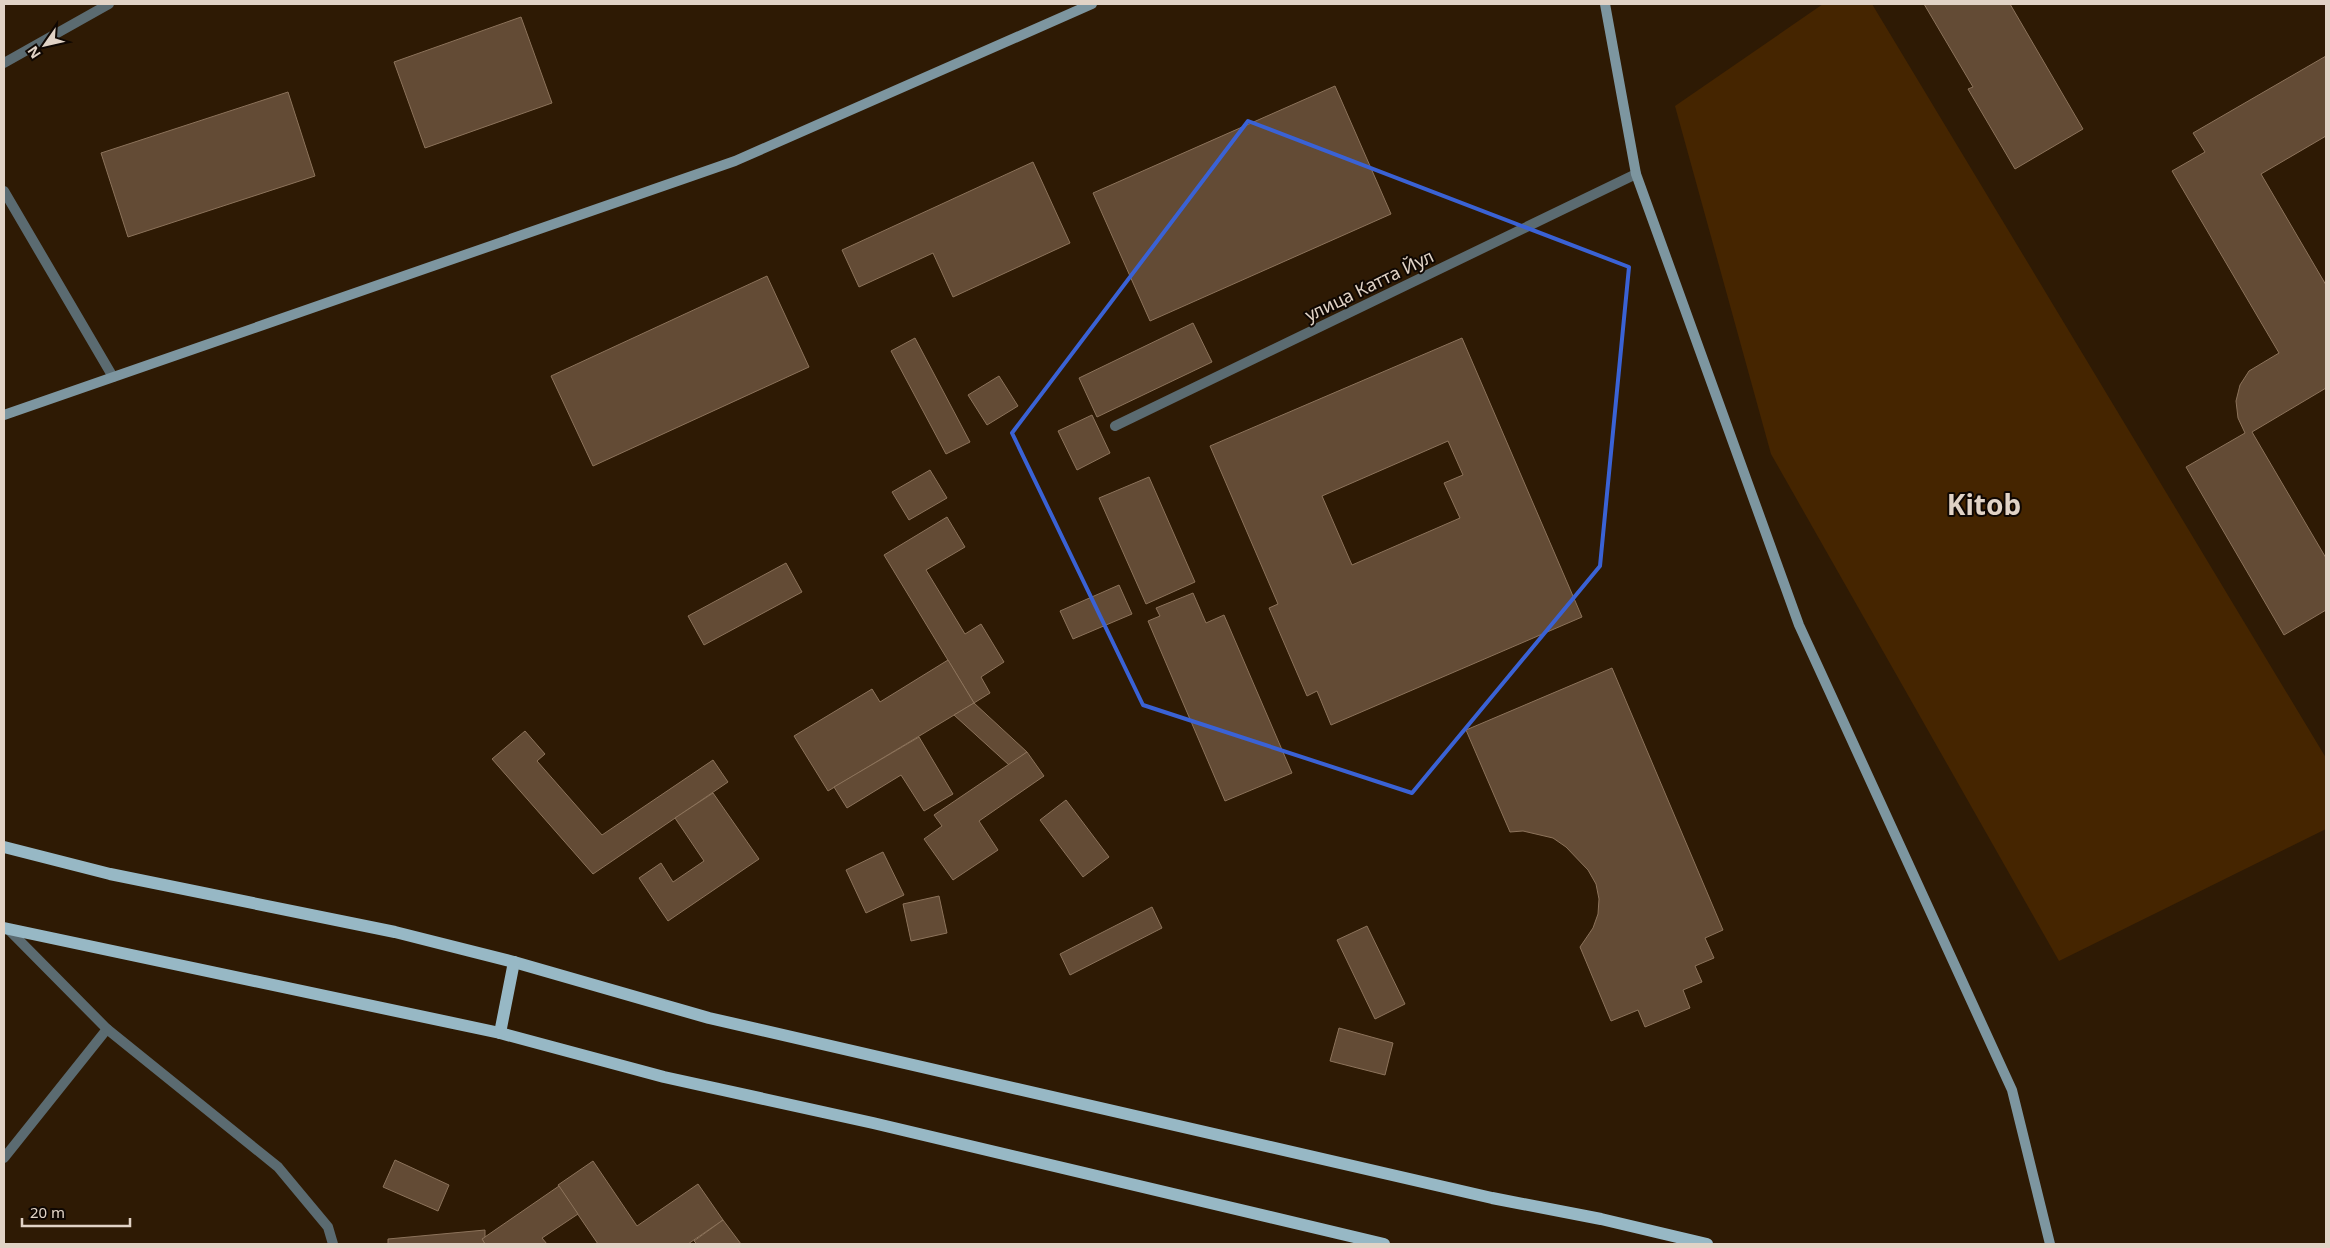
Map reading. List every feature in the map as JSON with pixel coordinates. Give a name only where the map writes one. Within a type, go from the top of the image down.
[{"type":"main road","points":[[4,415],[735,161],[1092,4]]},
{"type":"main road","points":[[1605,4],[1636,174],[1799,625],[2012,1090],[2050,1244]]},
{"type":"main road","points":[[4,847],[110,874],[394,932],[514,962],[719,1021],[1492,1198],[1601,1218],[1707,1244]]},
{"type":"main road","points":[[6,928],[500,1033],[664,1077],[872,1123],[1384,1244]]},
{"type":"main road","points":[[500,1033],[514,962]]},
{"type":"street","points":[[4,63],[109,4]]},
{"type":"street","name":"улица Катта Йул","points":[[1115,426],[1636,174]]},
{"type":"street","points":[[4,191],[113,377]]},
{"type":"street","points":[[6,928],[107,1029],[278,1167],[328,1227],[333,1244]]},
{"type":"street","points":[[4,1158],[107,1029]]},
{"type":"highlighted area","points":[[1248,121],[1629,267],[1600,566],[1412,793],[1143,705],[1012,433]]},
{"type":"shaded area","points":[[1823,4],[1872,4],[2326,758],[2326,829],[2059,961],[1771,454],[1675,106]]},
{"type":"building","points":[[1924,4],[2010,4],[2083,129],[2015,169],[1968,89],[1973,87]]},
{"type":"building","points":[[521,17],[552,103],[425,148],[394,62]]},
{"type":"building","points":[[2326,56],[2326,136],[2261,174],[2326,285],[2326,388],[2252,432],[2326,558],[2326,610],[2284,635],[2186,467],[2245,433],[2238,418],[2236,401],[2240,385],[2249,371],[2279,353],[2172,171],[2205,152],[2193,133]]},
{"type":"building","points":[[1335,86],[1391,214],[1150,321],[1093,193]]},
{"type":"building","points":[[288,92],[315,176],[128,237],[101,153]]},
{"type":"building","points":[[1033,162],[1070,243],[953,297],[933,253],[859,287],[842,250]]},
{"type":"building","points":[[767,276],[809,367],[593,466],[551,376]]},
{"type":"building","points":[[1193,323],[1212,362],[1097,417],[1079,378]]},
{"type":"building","points":[[915,338],[970,442],[946,454],[891,351]]},
{"type":"building","points":[[1462,338],[1582,617],[1331,725],[1317,691],[1307,696],[1269,608],[1278,604],[1210,446]],"holes":[[[1448,441],[1463,475],[1444,483],[1460,518],[1352,565],[1322,496]]]},
{"type":"building","points":[[999,376],[1018,406],[987,425],[968,395]]},
{"type":"building","points":[[1092,415],[1110,453],[1077,470],[1058,431]]},
{"type":"building","points":[[930,470],[947,498],[909,520],[892,492]]},
{"type":"building","points":[[1149,477],[1195,582],[1146,604],[1099,498]]},
{"type":"building","points":[[947,517],[965,547],[926,570],[965,634],[981,624],[1004,662],[981,677],[990,693],[974,703],[884,555]]},
{"type":"building","points":[[786,563],[802,592],[704,645],[688,616]]},
{"type":"building","points":[[1119,585],[1132,614],[1073,639],[1060,611]]},
{"type":"building","points":[[1193,593],[1206,623],[1224,615],[1292,773],[1225,801],[1148,621],[1160,616],[1156,608]]},
{"type":"building","points":[[948,660],[974,703],[828,791],[794,736],[872,689],[880,702]]},
{"type":"building","points":[[1612,668],[1723,930],[1705,938],[1714,958],[1695,966],[1702,982],[1683,990],[1690,1008],[1645,1027],[1638,1010],[1611,1021],[1580,947],[1593,928],[1598,914],[1599,899],[1596,884],[1588,870],[1566,847],[1553,838],[1523,831],[1510,832],[1466,730]]},
{"type":"building","points":[[974,703],[1027,752],[1009,765],[954,715]]},
{"type":"building","points":[[525,731],[545,754],[537,761],[602,835],[713,760],[728,782],[593,874],[492,759]]},
{"type":"building","points":[[919,737],[953,794],[924,811],[901,775],[847,808],[834,787]]},
{"type":"building","points":[[1027,752],[1044,776],[979,821],[998,850],[953,880],[924,839],[942,826],[934,815]]},
{"type":"building","points":[[713,793],[759,859],[668,921],[639,878],[661,863],[673,882],[704,861],[675,818]]},
{"type":"building","points":[[1066,800],[1109,857],[1083,877],[1040,820]]},
{"type":"building","points":[[883,852],[904,895],[866,913],[846,870]]},
{"type":"building","points":[[939,896],[947,933],[911,941],[903,904]]},
{"type":"building","points":[[1152,907],[1162,928],[1070,975],[1060,954]]},
{"type":"building","points":[[1367,926],[1405,1004],[1375,1019],[1337,940]]},
{"type":"building","points":[[1339,1028],[1393,1043],[1385,1075],[1330,1061]]},
{"type":"building","points":[[395,1160],[449,1185],[438,1211],[383,1187]]},
{"type":"building","points":[[593,1161],[637,1226],[698,1184],[723,1220],[688,1244],[598,1244],[558,1185]]},
{"type":"building","points":[[559,1186],[578,1214],[542,1238],[547,1244],[485,1244],[482,1239]]},
{"type":"building","points":[[723,1220],[741,1244],[697,1244],[694,1241]]},
{"type":"building","points":[[485,1230],[485,1237],[482,1239],[485,1244],[388,1244],[388,1239]]},
{"type":"district","name":"Kitob","points":[[1984,504]]}]
